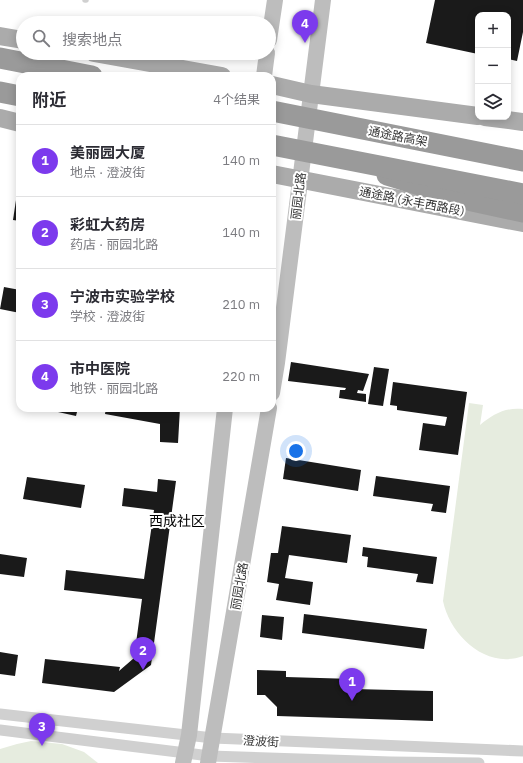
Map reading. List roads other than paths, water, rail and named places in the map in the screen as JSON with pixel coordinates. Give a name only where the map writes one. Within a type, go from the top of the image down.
[{"type":"highway","points":[[0,58],[72,72]]},
{"type":"highway","points":[[0,92],[16,95]]},
{"type":"highway","name":"通途路高架","points":[[276,112],[523,161]]},
{"type":"highway","points":[[276,146],[523,194]]},
{"type":"highway","points":[[330,157],[472,201],[523,212]]},
{"type":"main road","points":[[273,16],[275,0]]},
{"type":"main road","name":"丽园北路","points":[[276,369],[322,0]]},
{"type":"main road","points":[[0,36],[16,39]]},
{"type":"main road","points":[[133,60],[200,72]]},
{"type":"main road","points":[[265,72],[266,60]]},
{"type":"main road","points":[[276,86],[311,94],[475,116]]},
{"type":"main road","points":[[0,118],[16,122]]},
{"type":"main road","points":[[508,120],[523,122]]},
{"type":"main road","name":"通途路 (永丰西路段)","points":[[276,175],[523,223]]},
{"type":"main road","points":[[184,758],[189,735],[225,412]]},
{"type":"main road","name":"丽园北路","points":[[209,759],[268,412]]},
{"type":"street","name":"澄波街","points":[[0,714],[213,738],[523,751]]},
{"type":"street","name":"澄波街","points":[[0,730],[184,758],[479,763]]},
{"type":"place","name":"市中医院","points":[[305,43]]},
{"type":"place","name":"彩虹大药房","points":[[143,670]]},
{"type":"place","name":"美丽园大厦","points":[[352,701]]},
{"type":"place","name":"宁波市实验学校","points":[[42,746]]},
{"type":"district","name":"西成社区","points":[[177,521]]}]
